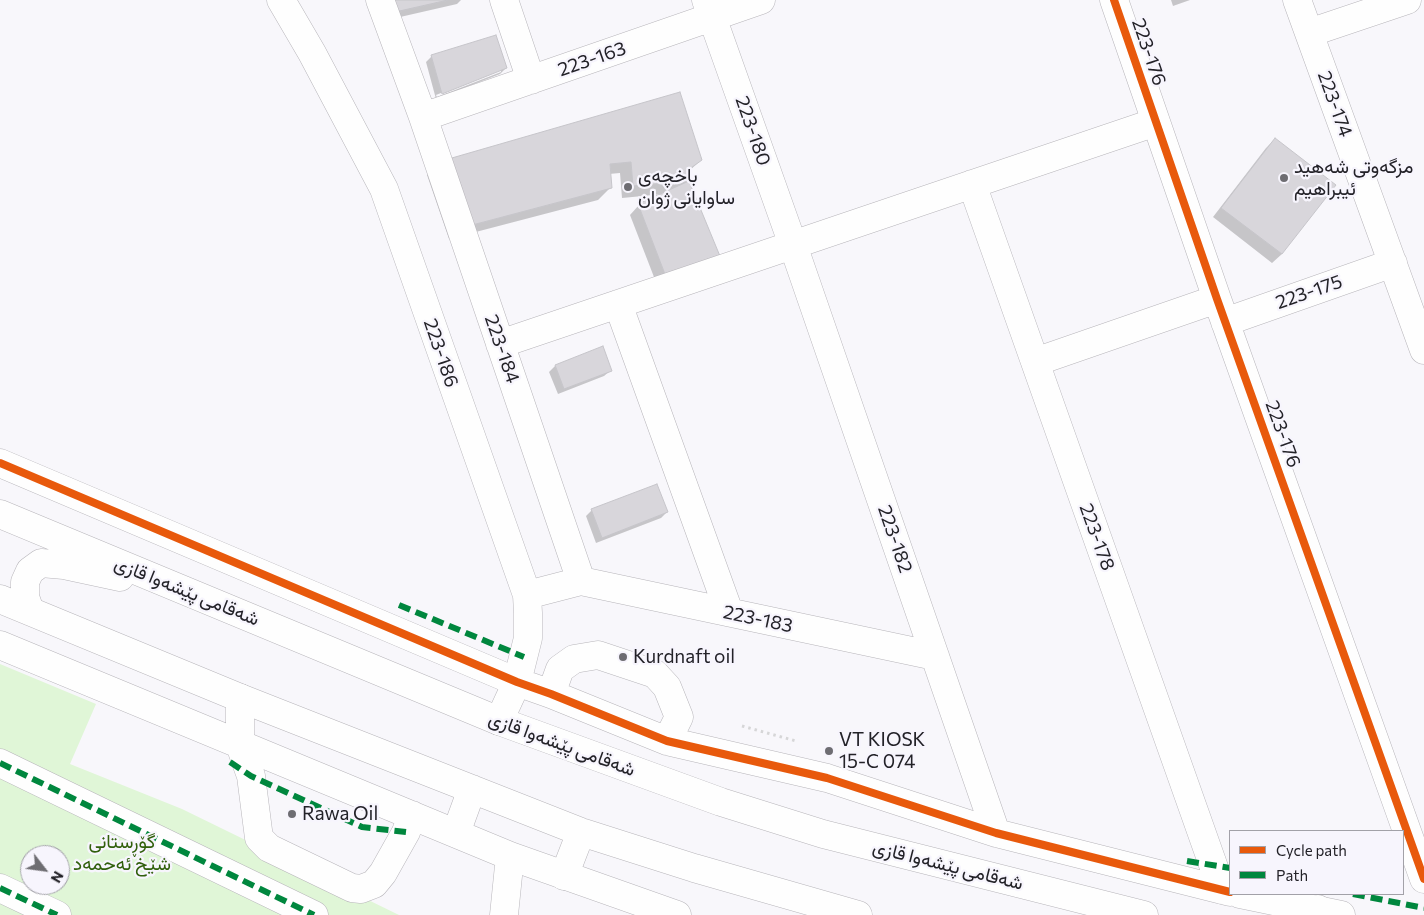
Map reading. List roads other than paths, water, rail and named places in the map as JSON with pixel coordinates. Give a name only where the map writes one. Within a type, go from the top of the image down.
[{"type":"main road","name":"223-186","points":[[281,0],[312,53],[384,189],[526,596],[528,638],[517,682],[500,722]]},
{"type":"main road","name":"223-184","points":[[380,0],[423,117],[581,581]]},
{"type":"main road","points":[[504,0],[531,80]]},
{"type":"main road","name":"223-163","points":[[423,117],[531,80],[709,8],[761,0]]},
{"type":"main road","name":"223-176","points":[[1114,0],[1221,310],[1424,879]]},
{"type":"main road","name":"223-174","points":[[1297,0],[1424,350]]},
{"type":"main road","points":[[1309,33],[1407,0]]},
{"type":"main road","name":"223-180","points":[[709,8],[793,245]]},
{"type":"main road","points":[[500,344],[1156,122]]},
{"type":"main road","name":"223-178","points":[[972,184],[1035,362],[1229,887]]},
{"type":"main road","name":"223-182","points":[[793,245],[996,834]]},
{"type":"main road","name":"223-175","points":[[1035,362],[1393,263]]},
{"type":"main road","points":[[618,304],[729,612]]},
{"type":"main road","points":[[0,463],[517,682],[667,741],[827,778],[996,834],[1229,892]]},
{"type":"main road","name":"شەقامی پێشەوا قازی","points":[[0,514],[500,722],[720,802],[823,834],[1144,915]]},
{"type":"main road","points":[[30,612],[25,598],[25,582],[30,571],[41,563],[64,565],[199,596]]},
{"type":"main road","points":[[526,596],[581,581]]},
{"type":"main road","name":"223-183","points":[[581,581],[935,656]]},
{"type":"main road","points":[[0,600],[240,698],[581,832],[703,871],[858,915]]},
{"type":"main road","points":[[0,645],[510,856],[677,915]]},
{"type":"main road","points":[[551,694],[560,669],[574,659],[598,655],[655,674],[667,687],[679,717],[667,741]]},
{"type":"main road","points":[[240,698],[240,745],[250,776],[258,838],[269,848],[352,888],[362,889],[374,884],[406,832],[412,815]]},
{"type":"main road","points":[[0,763],[314,915]]},
{"type":"main road","points":[[456,833],[472,789]]},
{"type":"main road","points":[[564,876],[581,832]]},
{"type":"main road","points":[[504,915],[510,856]]},
{"type":"main road","points":[[0,888],[58,915]]},
{"type":"main road","points":[[1244,895],[1325,913]]},
{"type":"place","name":"مزگەوتی شەهید ئیبراهیم","points":[[1284,178]]},
{"type":"place","name":"باخچەی ساوایانی ژوان","points":[[628,187]]},
{"type":"place","name":"Kurdnaft oil","points":[[623,657]]},
{"type":"place","name":"VT KIOSK 15-C 074","points":[[829,751]]},
{"type":"place","name":"Rawa Oil","points":[[292,814]]},
{"type":"park label","name":"گۆڕستانی شێخ ئەحمەد","points":[[122,853]]}]
